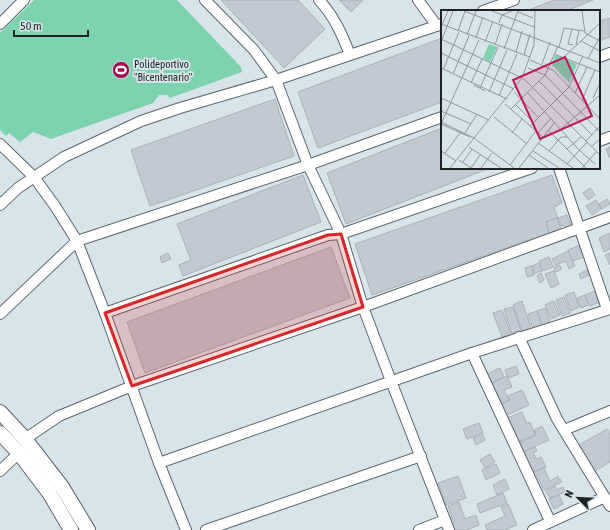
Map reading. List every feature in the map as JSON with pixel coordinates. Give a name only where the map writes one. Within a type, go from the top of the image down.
[{"type":"main road","points":[[0,412],[25,439],[62,487],[88,530]]},
{"type":"main road","points":[[0,433],[19,453],[50,494],[71,530]]},
{"type":"street","points":[[1,19],[24,0]]},
{"type":"street","points":[[205,0],[254,50],[276,80],[308,165],[341,234],[363,307],[449,530]]},
{"type":"street","points":[[319,0],[326,7],[340,30],[350,55]]},
{"type":"street","points":[[0,206],[18,188],[64,157],[141,121],[276,80],[440,25],[418,0]]},
{"type":"street","points":[[486,10],[514,0]]},
{"type":"street","points":[[600,57],[610,53]]},
{"type":"street","points":[[0,314],[77,242],[308,165],[441,117]]},
{"type":"street","points":[[600,141],[610,137]]},
{"type":"street","points":[[0,144],[34,177],[55,206],[77,242],[105,313],[159,463],[186,530]]},
{"type":"street","points":[[105,313],[328,235],[341,234],[529,169]]},
{"type":"street","points":[[159,463],[472,353],[609,309],[559,169]]},
{"type":"street","points":[[25,439],[59,416],[132,386],[363,307],[610,216]]},
{"type":"street","points":[[519,337],[557,419],[610,506]]},
{"type":"street","points":[[472,353],[550,521]]},
{"type":"street","points":[[564,430],[610,411]]},
{"type":"street","points":[[0,471],[19,453]]},
{"type":"street","points":[[206,530],[421,456]]},
{"type":"street","points":[[533,530],[605,497]]},
{"type":"street","points":[[419,530],[445,520]]},
{"type":"highlighted area","points":[[341,234],[363,307],[132,386],[105,313],[328,235]]},
{"type":"green space","name":"Polideportivo \"Bicentenario\"","points":[[34,0],[177,0],[241,67],[242,72],[170,98],[167,95],[159,95],[153,103],[51,139],[33,132],[20,142],[9,133],[6,136],[0,130],[0,33]]},
{"type":"building","points":[[221,0],[298,0],[325,29],[284,68]]},
{"type":"building","points":[[339,0],[363,0],[351,12]]},
{"type":"building","points":[[554,0],[593,0],[568,10],[529,10]]},
{"type":"building","points":[[610,18],[610,37],[600,41],[600,21]]},
{"type":"building","points":[[441,38],[441,102],[318,148],[298,92]]},
{"type":"building","points":[[275,99],[294,156],[150,206],[131,150]]},
{"type":"building","points":[[441,128],[441,169],[487,169],[346,224],[327,173]]},
{"type":"building","points":[[610,147],[610,157],[609,157],[606,149]]},
{"type":"building","points":[[303,175],[321,222],[183,276],[179,265],[191,260],[177,224]]},
{"type":"building","points":[[552,175],[562,203],[554,207],[558,218],[546,222],[549,233],[372,295],[355,244]]},
{"type":"building","points":[[590,188],[595,195],[588,200],[583,193]]},
{"type":"building","points":[[607,199],[610,204],[602,209],[599,204]]},
{"type":"building","points":[[596,200],[601,209],[592,215],[586,206]]},
{"type":"building","points":[[567,215],[571,225],[566,228],[564,225],[561,226],[558,218]]},
{"type":"building","points":[[557,218],[561,229],[549,233],[546,222]]},
{"type":"building","points":[[610,233],[610,249],[604,252],[599,238]]},
{"type":"building","points":[[580,245],[584,257],[573,261],[568,250]]},
{"type":"building","points":[[331,247],[350,298],[145,373],[127,322]]},
{"type":"building","points":[[568,251],[575,266],[569,269],[566,261],[555,265],[552,259]]},
{"type":"building","points":[[168,253],[171,259],[162,263],[160,257]]},
{"type":"building","points":[[610,253],[610,265],[605,255]]},
{"type":"building","points":[[549,257],[553,267],[543,271],[539,261]]},
{"type":"building","points":[[539,263],[542,271],[535,273],[532,266]]},
{"type":"building","points":[[560,265],[561,270],[555,272],[554,267]]},
{"type":"building","points":[[532,266],[534,275],[527,277],[525,268]]},
{"type":"building","points":[[587,270],[589,275],[581,279],[579,274]]},
{"type":"building","points":[[554,271],[559,284],[551,288],[545,274]]},
{"type":"building","points":[[541,273],[544,280],[540,283],[537,276]]},
{"type":"building","points":[[595,291],[600,302],[590,306],[585,295]]},
{"type":"building","points":[[574,292],[579,307],[571,311],[565,295]]},
{"type":"building","points":[[585,295],[588,305],[581,308],[577,298]]},
{"type":"building","points":[[564,297],[570,313],[562,316],[556,300]]},
{"type":"building","points":[[522,301],[531,328],[522,331],[513,305]]},
{"type":"building","points":[[554,301],[560,315],[551,319],[545,305]]},
{"type":"building","points":[[513,307],[521,331],[512,334],[504,309]]},
{"type":"building","points":[[545,308],[550,322],[542,325],[537,311]]},
{"type":"building","points":[[502,310],[511,334],[502,337],[493,313]]},
{"type":"building","points":[[537,311],[541,325],[533,328],[528,314]]},
{"type":"building","points":[[516,366],[519,374],[508,378],[505,370]]},
{"type":"building","points":[[500,368],[504,377],[489,384],[485,375]]},
{"type":"building","points":[[507,376],[512,387],[504,390],[509,400],[499,404],[490,384]]},
{"type":"building","points":[[522,390],[529,405],[505,416],[500,405],[510,400],[508,396]]},
{"type":"building","points":[[522,412],[527,424],[530,422],[535,435],[517,442],[507,418]]},
{"type":"building","points":[[479,423],[483,433],[467,439],[463,429]]},
{"type":"building","points":[[542,426],[549,440],[522,452],[518,443],[536,435],[534,430]]},
{"type":"building","points":[[607,429],[610,434],[610,462],[595,471],[579,445]]},
{"type":"building","points":[[482,433],[485,440],[476,445],[473,438]]},
{"type":"building","points":[[535,447],[537,451],[533,452],[536,459],[541,457],[546,467],[531,473],[519,454]]},
{"type":"building","points":[[490,454],[495,462],[485,468],[480,460]]},
{"type":"building","points":[[496,464],[500,473],[486,480],[482,470]]},
{"type":"building","points":[[544,468],[550,481],[558,476],[559,480],[560,479],[562,482],[544,490],[535,472]]},
{"type":"building","points":[[458,476],[466,498],[446,505],[438,483]]},
{"type":"building","points":[[505,479],[509,489],[497,495],[493,485]]},
{"type":"building","points":[[555,486],[557,490],[563,487],[565,492],[550,498],[546,491]]},
{"type":"building","points":[[503,493],[507,503],[480,513],[477,504]]},
{"type":"building","points":[[559,495],[563,504],[554,509],[549,499]]},
{"type":"building","points":[[459,502],[465,519],[476,515],[479,525],[467,530],[452,530],[450,525],[454,523],[448,506]]},
{"type":"building","points":[[508,504],[517,525],[505,530],[487,530],[485,525],[505,516],[501,507]]},
{"type":"place","name":"Polideportivo \"Bicentenario\"","points":[[121,70]]}]
